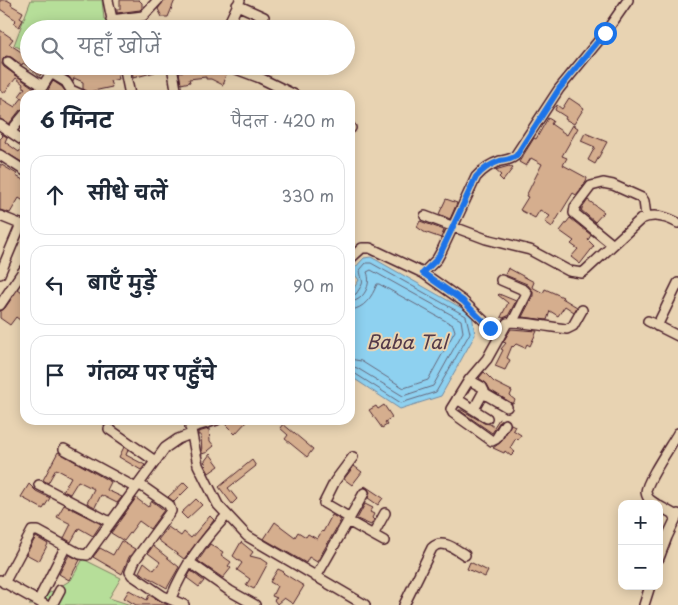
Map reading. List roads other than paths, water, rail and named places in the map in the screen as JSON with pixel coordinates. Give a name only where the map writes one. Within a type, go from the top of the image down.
[{"type":"street","points":[[108,0],[112,20]]},
{"type":"street","points":[[128,20],[143,16],[158,0]]},
{"type":"street","points":[[423,273],[440,254],[476,177],[485,169],[498,162],[512,159],[516,156],[559,89],[605,33],[628,0]]},
{"type":"street","points":[[230,20],[238,2],[264,17]]},
{"type":"street","points":[[8,62],[20,70]]},
{"type":"street","points":[[27,75],[43,86]]},
{"type":"street","points":[[41,90],[50,75]]},
{"type":"street","points":[[58,75],[71,90]]},
{"type":"street","points":[[126,75],[129,90]]},
{"type":"street","points":[[174,75],[176,90]]},
{"type":"street","points":[[251,75],[286,90]]},
{"type":"street","points":[[11,132],[20,120]]},
{"type":"street","points":[[0,125],[20,138]]},
{"type":"street","points":[[0,155],[20,168]]},
{"type":"street","points":[[613,244],[574,213],[575,207],[591,186],[603,183],[638,195],[644,201],[646,216]]},
{"type":"street","points":[[0,216],[20,224]]},
{"type":"street","points":[[425,216],[486,240],[530,250],[569,271],[582,273],[646,216],[664,217],[678,223]]},
{"type":"street","points":[[0,274],[20,231]]},
{"type":"street","points":[[355,254],[362,248],[370,248],[423,273],[463,301],[499,335]]},
{"type":"street","points":[[0,305],[20,275]]},
{"type":"street","points":[[501,280],[527,293],[513,321]]},
{"type":"street","points":[[657,326],[678,283]]},
{"type":"street","points":[[505,424],[494,441],[490,440],[453,413],[452,409],[469,380],[487,359],[506,323],[513,321],[567,329],[573,326],[582,310]]},
{"type":"street","points":[[648,321],[678,336]]},
{"type":"street","points":[[469,380],[482,387],[483,393],[474,409]]},
{"type":"street","points":[[483,393],[508,407]]},
{"type":"street","points":[[457,399],[487,418]]},
{"type":"street","points":[[66,546],[41,603],[2,581],[32,531],[38,531],[66,546],[80,554],[87,555],[171,442],[190,428],[198,465],[218,505],[247,536],[365,605]]},
{"type":"street","points":[[109,429],[156,461]]},
{"type":"street","points":[[649,500],[647,485],[678,433]]},
{"type":"street","points":[[64,449],[137,486],[169,506],[171,511],[135,560],[130,572],[156,590],[184,605]]},
{"type":"street","points":[[354,456],[335,481],[324,503],[384,541]]},
{"type":"street","points":[[40,484],[110,522]]},
{"type":"street","points":[[316,577],[364,493]]},
{"type":"street","points":[[663,508],[677,515],[663,546]]},
{"type":"street","points":[[373,535],[385,513]]},
{"type":"street","points":[[170,598],[189,562],[228,515]]},
{"type":"street","points":[[404,605],[435,544],[445,544],[465,555]]},
{"type":"street","points":[[189,562],[230,591],[255,605]]},
{"type":"street","points":[[52,605],[60,590]]},
{"type":"street","points":[[644,605],[649,590]]},
{"type":"water","name":"Baba Tal","points":[[371,257],[472,314],[475,335],[441,396],[400,409],[355,379],[355,286],[359,280],[355,275],[355,268],[364,258]]}]
